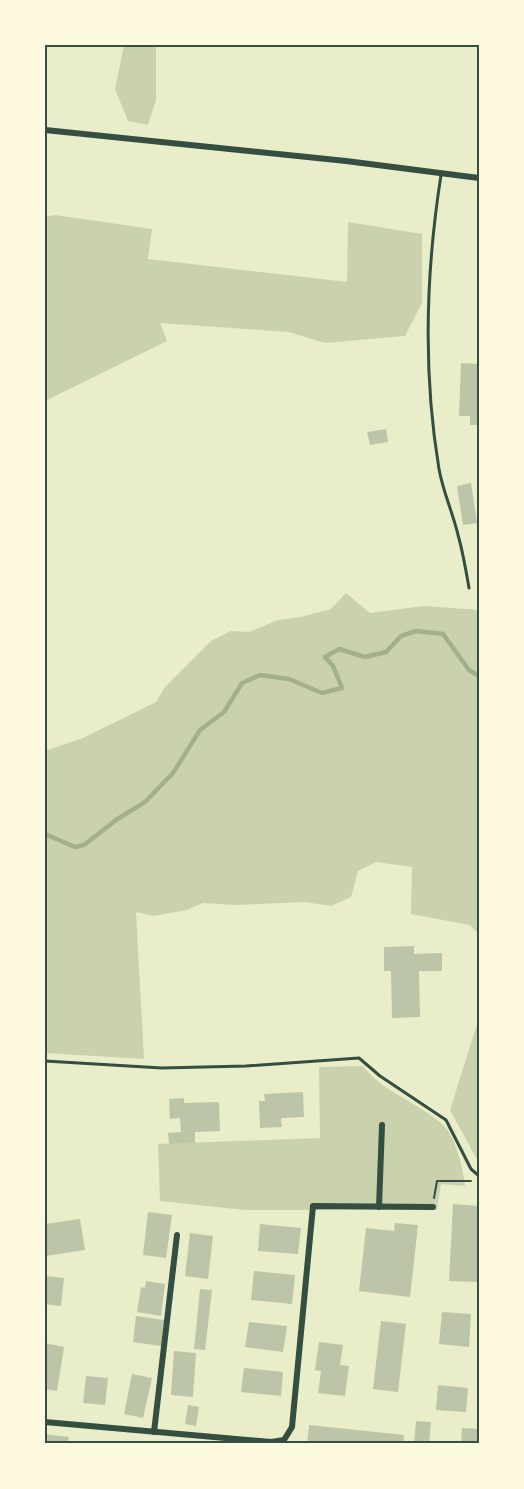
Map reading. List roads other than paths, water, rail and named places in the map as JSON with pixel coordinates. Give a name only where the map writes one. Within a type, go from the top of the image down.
[{"type":"street","points":[[45,130],[479,178]]},
{"type":"street","points":[[379,1206],[382,1125]]},
{"type":"street","points":[[45,1422],[271,1442],[284,1440],[292,1427],[313,1206],[433,1207]]},
{"type":"street","points":[[154,1432],[177,1235]]},
{"type":"lane","points":[[442,173],[432,236],[430,353],[433,404],[439,471],[459,537],[469,588]]},
{"type":"lane","points":[[45,1061],[162,1068],[246,1066],[360,1058],[380,1076],[446,1120],[471,1169],[479,1177]]},
{"type":"waterway","points":[[45,834],[75,847],[84,845],[116,820],[145,802],[173,773],[200,730],[224,712],[242,683],[260,675],[289,679],[322,693],[342,688],[333,666],[325,657],[339,649],[365,657],[386,652],[401,636],[416,631],[443,634],[469,670],[479,676]]}]
